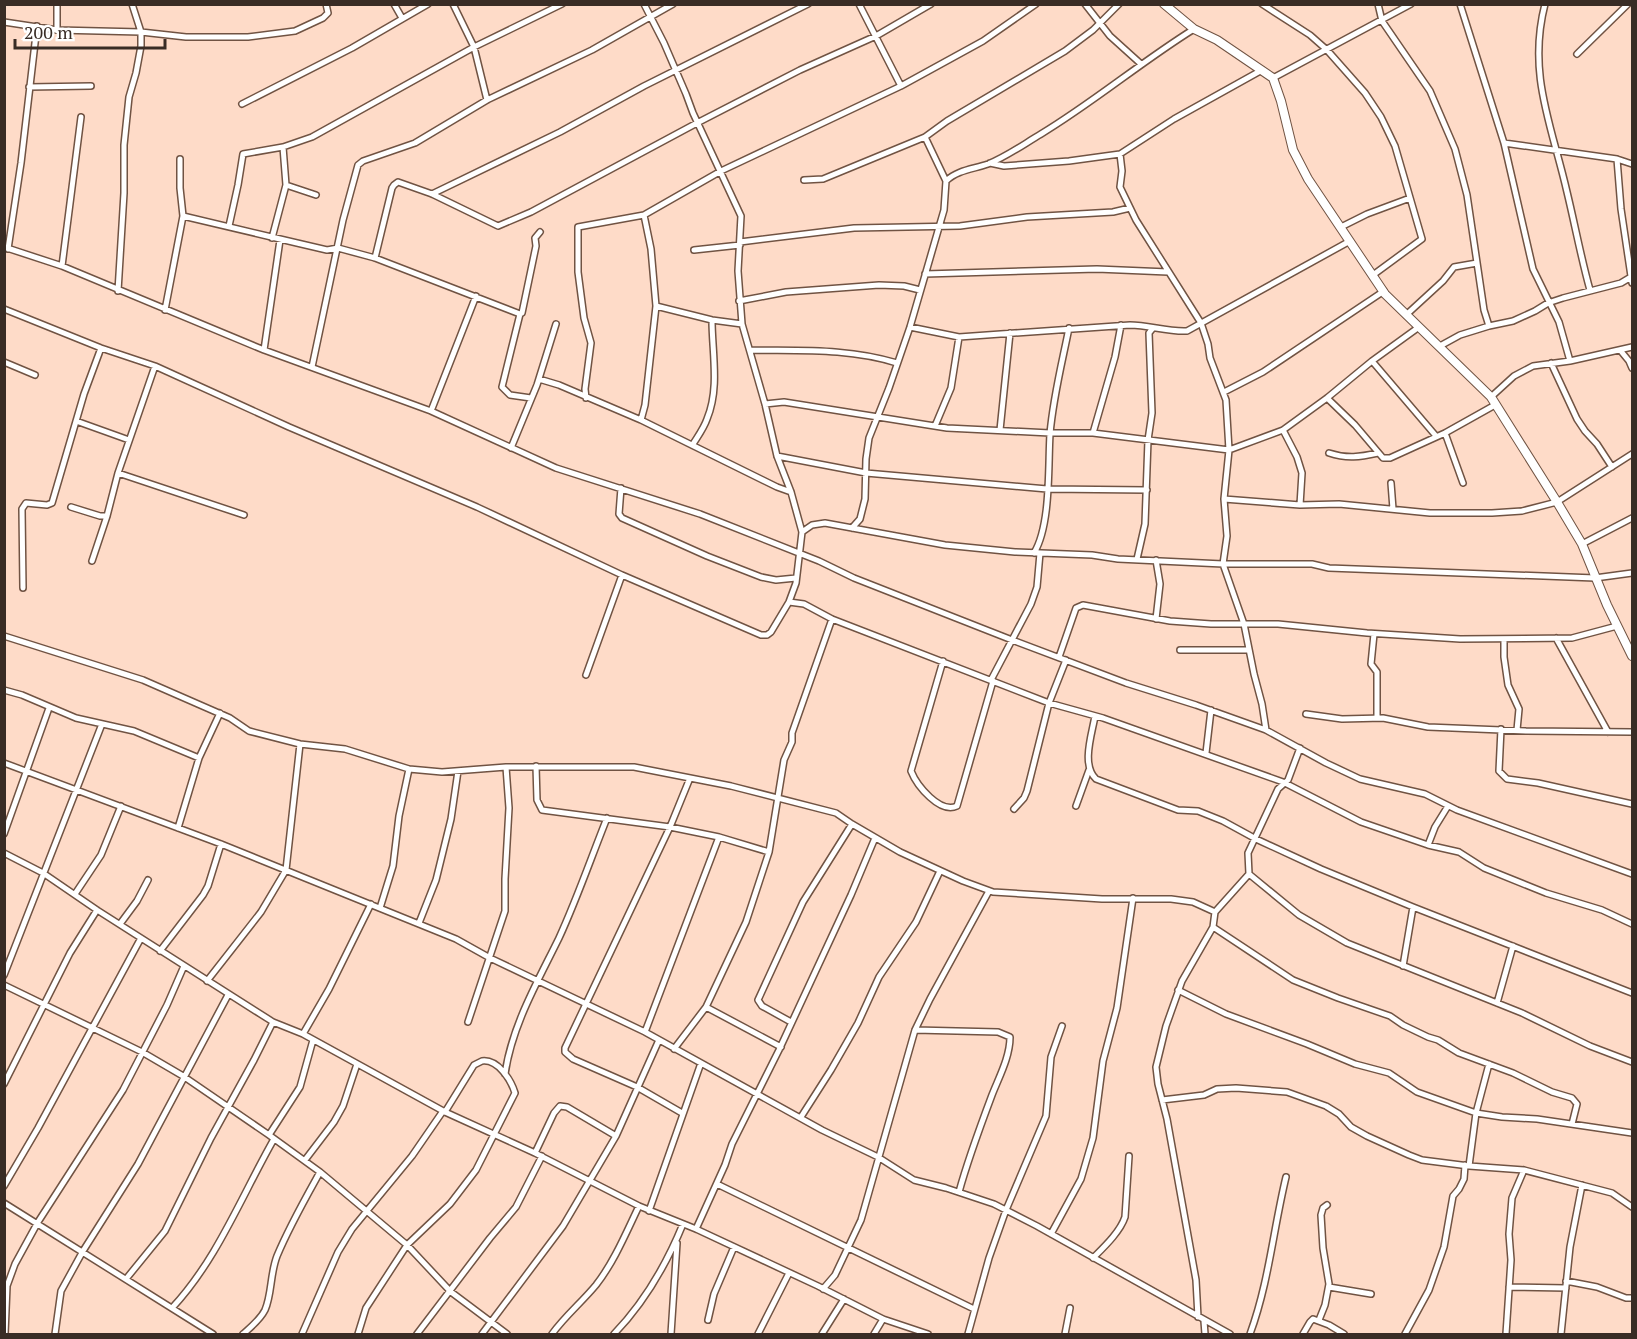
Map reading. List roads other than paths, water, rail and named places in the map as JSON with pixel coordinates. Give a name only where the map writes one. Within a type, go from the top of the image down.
[{"type":"street","points":[[57,4],[57,30]]},
{"type":"street","points":[[118,291],[124,193],[124,146],[129,97],[141,46],[141,32],[132,4]]},
{"type":"street","points":[[4,22],[57,30],[248,38],[295,31],[323,18],[328,13],[326,4]]},
{"type":"street","points":[[394,4],[402,18]]},
{"type":"street","points":[[242,104],[352,48],[428,4]]},
{"type":"street","points":[[453,4],[474,47],[487,100]]},
{"type":"street","points":[[228,226],[243,154],[283,147],[312,137],[474,47],[562,4]]},
{"type":"street","points":[[4,309],[101,348],[155,366],[288,427],[477,507],[622,575],[766,636],[771,632],[789,602],[796,578],[802,532],[791,492],[777,456],[742,324],[738,271],[741,216],[697,123],[676,69],[644,4]]},
{"type":"street","points":[[312,367],[342,220],[358,165],[363,161],[415,143],[487,100],[591,50],[673,4]]},
{"type":"street","points":[[432,194],[560,132],[676,69],[808,4]]},
{"type":"street","points":[[859,4],[901,86]]},
{"type":"street","points":[[375,258],[394,184],[403,183],[432,194],[498,226],[531,212],[800,70],[876,36],[931,4]]},
{"type":"street","points":[[586,398],[585,389],[591,344],[584,318],[578,272],[578,227],[644,215],[721,171],[901,86],[983,41],[1035,4]]},
{"type":"street","points":[[1085,4],[1122,48],[1141,64]]},
{"type":"street","points":[[804,180],[823,178],[925,137],[946,121],[1065,51],[1100,24],[1119,4]]},
{"type":"street","points":[[1164,4],[1194,29],[1217,40],[1273,78],[1299,164],[1384,291],[1493,401],[1582,544],[1595,578],[1632,656]]},
{"type":"street","points":[[1262,4],[1310,35],[1327,50],[1365,93],[1381,117],[1395,146],[1422,239],[1373,275]]},
{"type":"street","points":[[1378,4],[1382,21],[1430,91],[1455,149],[1467,195],[1484,310],[1489,326]]},
{"type":"street","points":[[1273,78],[1411,4]]},
{"type":"street","points":[[1460,4],[1504,143],[1533,269],[1559,322],[1570,361]]},
{"type":"street","points":[[1545,4],[1537,46],[1538,64],[1556,151],[1590,290]]},
{"type":"street","points":[[1577,54],[1628,4]]},
{"type":"street","points":[[37,26],[21,164],[6,248],[62,266],[264,350],[430,411],[556,468],[700,514],[1012,640],[1126,683],[1266,730],[1360,779],[1425,794],[1448,806],[1632,874]]},
{"type":"street","points":[[946,182],[957,173],[990,163],[1042,133],[1194,29]]},
{"type":"street","points":[[990,163],[1004,166],[1069,161],[1120,153],[1197,105],[1262,70]]},
{"type":"street","points":[[29,87],[91,86]]},
{"type":"street","points":[[62,266],[81,117]]},
{"type":"street","points":[[852,528],[860,519],[865,499],[867,449],[910,327],[944,210],[946,182],[925,137]]},
{"type":"street","points":[[1504,143],[1617,159],[1632,164]]},
{"type":"street","points":[[272,238],[286,185],[283,147]]},
{"type":"street","points":[[1120,153],[1122,171],[1120,187],[1168,272],[1201,323],[1210,358],[1224,392],[1228,411],[1229,450],[1224,499],[1227,536],[1223,564],[1244,624],[1266,730]]},
{"type":"street","points":[[165,310],[183,216],[180,159]]},
{"type":"street","points":[[1440,346],[1460,334],[1513,321],[1548,303],[1632,280],[1621,209],[1617,159]]},
{"type":"street","points":[[286,185],[316,195]]},
{"type":"street","points":[[1341,227],[1367,214],[1410,198]]},
{"type":"street","points":[[694,250],[854,228],[960,226],[1027,217],[1095,214],[1130,208]]},
{"type":"street","points":[[641,420],[645,405],[656,306],[651,249],[644,215]]},
{"type":"street","points":[[183,216],[280,240],[327,250],[338,248],[375,258],[520,314]]},
{"type":"street","points":[[531,398],[510,395],[502,387],[527,294],[536,246],[535,240],[540,232]]},
{"type":"street","points":[[264,350],[280,240]]},
{"type":"street","points":[[910,327],[959,337],[1121,325],[1141,325],[1171,332],[1187,331],[1350,241]]},
{"type":"street","points":[[1406,315],[1443,281],[1454,267],[1477,263]]},
{"type":"street","points":[[925,274],[1097,269],[1168,272]]},
{"type":"street","points":[[739,301],[786,292],[879,285],[904,286],[920,290]]},
{"type":"street","points":[[1224,392],[1263,372],[1384,291]]},
{"type":"street","points":[[430,411],[476,296]]},
{"type":"street","points":[[656,306],[712,320],[742,324]]},
{"type":"street","points":[[693,444],[708,418],[713,392],[715,370],[712,320]]},
{"type":"street","points":[[511,448],[539,379],[556,324]]},
{"type":"street","points":[[1093,433],[1115,357],[1121,325]]},
{"type":"street","points":[[765,404],[784,402],[947,428],[1093,433],[1229,450],[1283,430],[1327,398],[1372,360],[1419,327]]},
{"type":"street","points":[[943,661],[911,771],[921,787],[939,804],[949,808],[957,806],[992,681],[1031,604],[1036,587],[1037,553],[1042,538],[1047,489],[1050,433],[1070,328]]},
{"type":"street","points":[[1137,559],[1145,524],[1148,440],[1152,413],[1149,333],[1154,328]]},
{"type":"street","points":[[1000,430],[1010,333]]},
{"type":"street","points":[[935,426],[951,388],[959,337]]},
{"type":"street","points":[[1327,398],[1355,425],[1383,458],[1390,458],[1444,433],[1493,401],[1502,386],[1533,366],[1570,361],[1632,347]]},
{"type":"street","points":[[23,588],[22,509],[26,503],[47,505],[52,503],[76,421],[101,348]]},
{"type":"street","points":[[750,350],[843,351],[871,355],[897,363]]},
{"type":"street","points":[[1620,350],[1632,368]]},
{"type":"street","points":[[1372,360],[1436,436]]},
{"type":"street","points":[[4,362],[35,375]]},
{"type":"street","points":[[1551,363],[1577,419],[1612,467]]},
{"type":"street","points":[[92,561],[118,473],[155,366]]},
{"type":"street","points":[[539,379],[641,420],[791,492]]},
{"type":"street","points":[[579,394],[585,389]]},
{"type":"street","points":[[76,421],[129,440]]},
{"type":"street","points":[[1283,430],[1302,472],[1300,505]]},
{"type":"street","points":[[1444,433],[1463,483]]},
{"type":"street","points":[[1329,453],[1351,458],[1378,453]]},
{"type":"street","points":[[1224,499],[1300,505],[1339,504],[1430,513],[1522,511],[1557,502],[1632,454]]},
{"type":"street","points":[[777,456],[866,473],[1047,489],[1147,490]]},
{"type":"street","points":[[118,473],[244,515]]},
{"type":"street","points":[[777,487],[784,476]]},
{"type":"street","points":[[1391,483],[1393,509]]},
{"type":"street","points":[[621,488],[619,514],[622,518],[706,556],[761,576],[776,580],[796,578]]},
{"type":"street","points":[[71,507],[107,516]]},
{"type":"street","points":[[1582,544],[1632,518]]},
{"type":"street","points":[[800,522],[812,525],[825,523],[945,545],[1092,555],[1118,559],[1223,564],[1300,564],[1329,568],[1428,573],[1595,578],[1632,573]]},
{"type":"street","points":[[802,532],[812,525]]},
{"type":"street","points":[[1156,560],[1160,584],[1156,619]]},
{"type":"street","points":[[586,675],[622,575]]},
{"type":"street","points":[[789,602],[804,604],[832,619],[1049,703],[1206,753],[1283,782],[1361,822],[1428,845],[1459,852],[1484,868],[1546,893],[1602,910],[1632,924]]},
{"type":"street","points":[[1059,657],[1074,614],[1080,605],[1156,619],[1211,624],[1278,624],[1374,634],[1460,639],[1572,638],[1617,626]]},
{"type":"street","points":[[674,1049],[706,1007],[746,921],[769,852],[784,760],[832,619]]},
{"type":"street","points":[[1374,634],[1371,664],[1377,672],[1377,718]]},
{"type":"street","points":[[4,636],[143,680],[220,713],[249,730],[300,744],[345,749],[409,769],[458,771],[536,766],[634,767],[731,786],[836,813],[875,838],[940,871],[988,891],[1066,898],[1171,899],[1193,902],[1215,912]]},
{"type":"street","points":[[1556,638],[1608,732]]},
{"type":"street","points":[[1504,639],[1508,685],[1518,709],[1517,730]]},
{"type":"street","points":[[1180,650],[1249,650]]},
{"type":"street","points":[[1014,809],[1027,791],[1049,703],[1066,660]]},
{"type":"street","points":[[4,690],[89,722],[134,730],[199,758]]},
{"type":"street","points":[[4,834],[49,708]]},
{"type":"street","points":[[1206,753],[1210,710]]},
{"type":"street","points":[[178,828],[199,758],[220,713]]},
{"type":"street","points":[[1306,714],[1342,718],[1377,718],[1428,727],[1632,732]]},
{"type":"street","points":[[1076,806],[1089,770],[1088,760],[1095,716]]},
{"type":"street","points":[[4,975],[102,724]]},
{"type":"street","points":[[1502,729],[1499,771],[1507,779],[1538,783],[1632,804]]},
{"type":"street","points":[[207,981],[261,912],[286,870],[300,744]]},
{"type":"street","points":[[1198,1317],[1196,1281],[1156,1067],[1178,990],[1213,927],[1215,912],[1249,873],[1248,853],[1278,789],[1287,780],[1300,748]]},
{"type":"street","points":[[4,763],[221,844],[456,939],[645,1032],[878,1157],[914,1180],[959,1192],[1006,1210],[1143,1284],[1230,1335]]},
{"type":"street","points":[[536,766],[537,800],[542,810],[670,827],[719,837],[769,852]]},
{"type":"street","points":[[468,1022],[505,910],[509,808],[506,767]]},
{"type":"street","points":[[380,908],[393,866],[399,816],[409,769]]},
{"type":"street","points":[[1089,770],[1096,779],[1102,782],[1178,810],[1198,811],[1223,820],[1256,839],[1321,869],[1632,993]]},
{"type":"street","points":[[418,923],[436,880],[451,819],[458,771]]},
{"type":"street","points":[[682,1113],[637,1087],[573,1059],[565,1052],[565,1048],[670,827],[690,778]]},
{"type":"street","points":[[75,894],[101,855],[121,806]]},
{"type":"street","points":[[1428,845],[1435,827],[1448,806]]},
{"type":"street","points":[[505,1074],[523,1014],[537,980],[560,936],[607,818]]},
{"type":"street","points":[[791,1022],[762,1006],[758,1000],[803,902],[852,825]]},
{"type":"street","points":[[645,1032],[719,837]]},
{"type":"street","points":[[696,1229],[732,1144],[781,1047],[875,838]]},
{"type":"street","points":[[160,951],[203,895],[221,844]]},
{"type":"street","points":[[4,852],[44,873],[160,951],[273,1022],[303,1034],[444,1112],[542,1156],[649,1211],[696,1229],[883,1319],[928,1335]]},
{"type":"street","points":[[801,1117],[858,1023],[879,977],[916,922],[940,871]]},
{"type":"street","points":[[1249,873],[1299,915],[1347,943],[1497,1003],[1590,1046],[1632,1062]]},
{"type":"street","points":[[120,924],[137,901],[148,880]]},
{"type":"street","points":[[823,1289],[835,1275],[861,1220],[915,1030],[988,891]]},
{"type":"street","points":[[1051,1234],[1080,1179],[1093,1138],[1102,1070],[1117,1008],[1134,898]]},
{"type":"street","points":[[303,1034],[329,989],[371,904]]},
{"type":"street","points":[[1403,966],[1413,907]]},
{"type":"street","points":[[4,1084],[70,954],[97,910]]},
{"type":"street","points":[[1213,927],[1293,980],[1390,1016],[1403,1025],[1438,1040],[1450,1049],[1513,1073],[1552,1092],[1572,1098],[1577,1104],[1572,1124]]},
{"type":"street","points":[[4,1186],[93,1029],[108,996],[141,938]]},
{"type":"street","points":[[1497,1003],[1513,946]]},
{"type":"street","points":[[5,1335],[7,1287],[15,1264],[38,1222],[123,1090],[167,1005],[184,966]]},
{"type":"street","points":[[4,985],[141,1052],[228,1106],[320,1172],[406,1245],[451,1292],[507,1335]]},
{"type":"street","points":[[1178,990],[1226,1014],[1355,1064],[1389,1072],[1418,1092],[1476,1113],[1632,1133]]},
{"type":"street","points":[[56,1335],[62,1291],[82,1251],[138,1164],[228,995]]},
{"type":"street","points":[[706,1007],[781,1047]]},
{"type":"street","points":[[126,1279],[165,1231],[273,1022]]},
{"type":"street","points":[[968,1335],[989,1258],[1006,1210],[1046,1116],[1051,1057],[1062,1026]]},
{"type":"street","points":[[915,1030],[998,1032],[1010,1038],[1010,1045],[967,1163],[959,1192]]},
{"type":"street","points":[[172,1308],[196,1278],[217,1246],[300,1087],[313,1040]]},
{"type":"street","points":[[482,1335],[563,1227],[588,1180],[616,1136],[660,1040]]},
{"type":"street","points":[[302,1335],[338,1252],[364,1211],[412,1156],[478,1063],[486,1060],[492,1062],[505,1074],[515,1093],[476,1170],[450,1204],[406,1245],[366,1308],[358,1335]]},
{"type":"street","points":[[649,1211],[701,1063]]},
{"type":"street","points":[[305,1160],[334,1122],[343,1106],[357,1064]]},
{"type":"street","points":[[1405,1335],[1430,1290],[1444,1247],[1453,1196],[1464,1179],[1476,1113],[1489,1064]]},
{"type":"street","points":[[1162,1100],[1204,1095],[1217,1089],[1236,1088],[1287,1092],[1326,1106],[1366,1136],[1422,1160],[1524,1170],[1612,1193],[1632,1207]]},
{"type":"street","points":[[535,1153],[554,1113],[560,1106],[567,1107],[616,1136]]},
{"type":"street","points":[[417,1335],[516,1207],[542,1156]]},
{"type":"street","points":[[1093,1258],[1122,1225],[1125,1217],[1129,1156]]},
{"type":"street","points":[[1506,1335],[1512,1198],[1524,1170]]},
{"type":"street","points":[[243,1335],[265,1311],[272,1269],[285,1237],[320,1172]]},
{"type":"street","points":[[1250,1335],[1266,1285],[1272,1257],[1272,1243],[1286,1178]]},
{"type":"street","points":[[717,1184],[974,1309]]},
{"type":"street","points":[[1561,1335],[1572,1231],[1582,1185]]},
{"type":"street","points":[[4,1203],[38,1222],[213,1335]]},
{"type":"street","points":[[1318,1320],[1325,1305],[1329,1287],[1321,1215],[1323,1208],[1327,1205]]},
{"type":"street","points":[[552,1335],[562,1320],[595,1286],[609,1267],[639,1206]]},
{"type":"street","points":[[614,1335],[652,1284],[683,1224]]},
{"type":"street","points":[[671,1335],[677,1239]]},
{"type":"street","points":[[708,1320],[714,1294],[734,1247]]},
{"type":"street","points":[[758,1335],[789,1273]]},
{"type":"street","points":[[1509,1287],[1566,1284],[1597,1287],[1632,1298]]},
{"type":"street","points":[[1329,1287],[1371,1294]]},
{"type":"street","points":[[822,1335],[844,1299]]},
{"type":"street","points":[[1065,1335],[1070,1308]]},
{"type":"street","points":[[874,1335],[883,1319]]},
{"type":"street","points":[[1303,1335],[1313,1319],[1344,1335]]},
{"type":"street","points":[[1204,1321],[1205,1335]]}]
